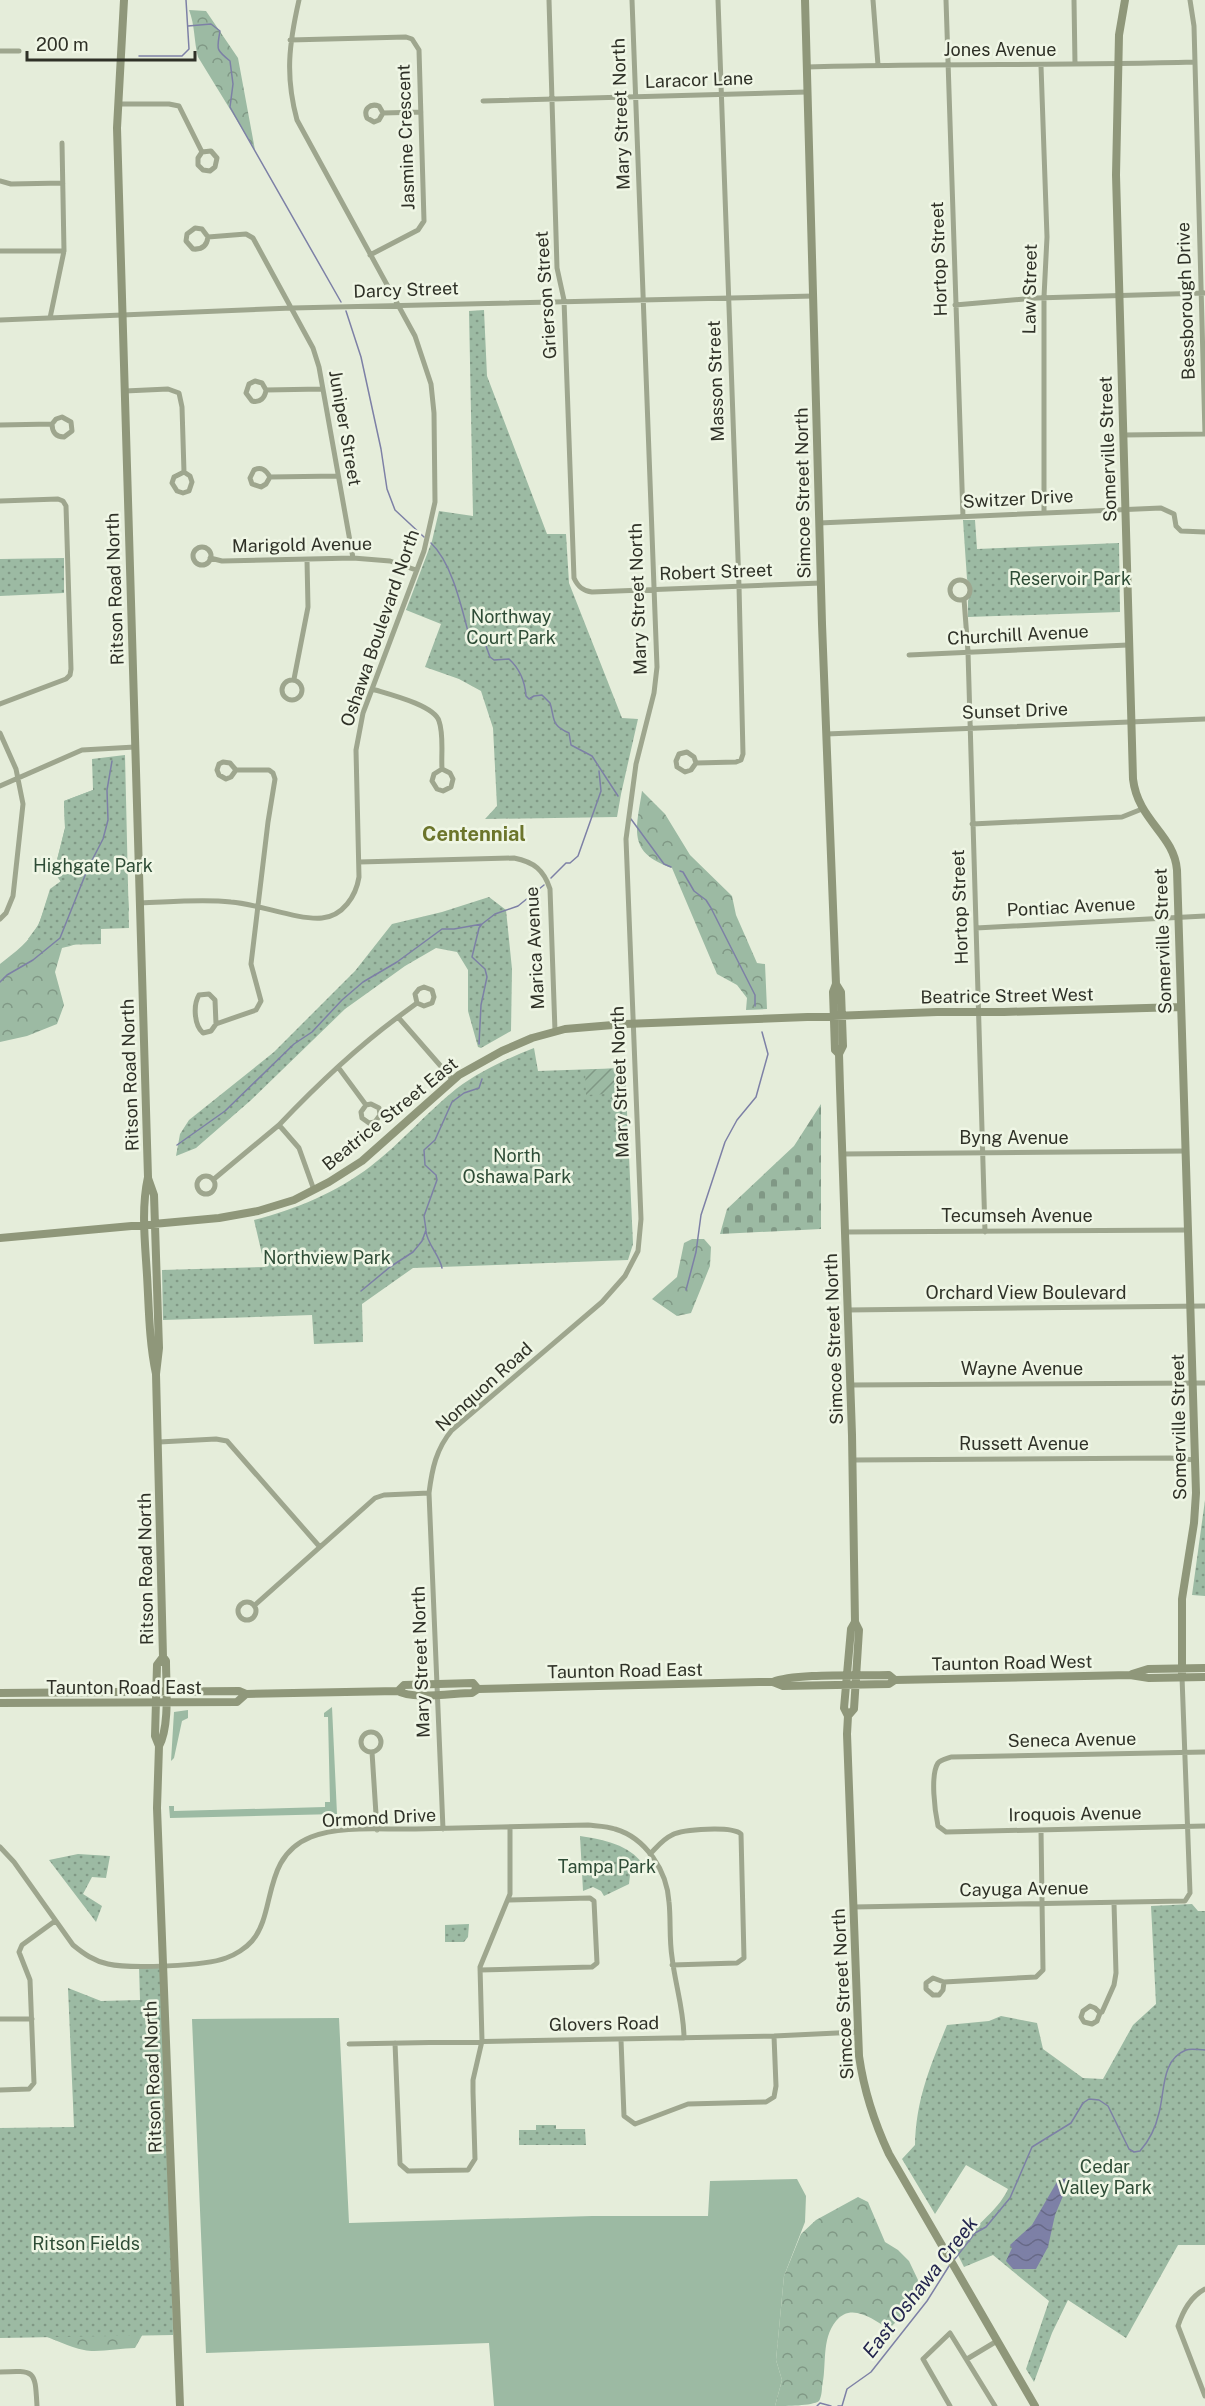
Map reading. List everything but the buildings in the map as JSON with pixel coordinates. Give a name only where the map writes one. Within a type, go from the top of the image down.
[{"type":"main road","name":"Ritson Road North","points":[[124,0],[118,104],[121,316],[148,1177],[144,1196],[144,1224],[151,1348],[156,1374],[163,1657],[166,1661],[166,1702],[163,1738],[159,1746]]},
{"type":"main road","name":"Simcoe Street North","points":[[805,0],[820,583],[837,984],[841,992],[838,1017],[843,1046],[839,1054],[846,1232],[855,1623],[859,1630],[854,1709],[848,1716]]},
{"type":"main road","name":"Somerville Street","points":[[1125,0],[1119,26],[1117,62],[1116,175],[1128,645],[1134,784],[1142,809],[1173,854],[1177,870],[1196,1460],[1195,1515],[1182,1609],[1182,1673]]},
{"type":"main road","name":"Beatrice Street West","points":[[838,1017],[1181,1007]]},
{"type":"main road","name":"Beatrice Street East","points":[[0,1238],[219,1218],[258,1211],[294,1200],[362,1161],[452,1079],[502,1051],[555,1031],[578,1027],[633,1024],[838,1017]]},
{"type":"main road","name":"Ritson Road North","points":[[148,1177],[154,1195],[159,1348],[156,1374]]},
{"type":"main road","name":"Simcoe Street North","points":[[855,1623],[851,1629],[844,1708],[848,1716],[847,1750],[858,2032],[863,2086],[877,2129],[1035,2406]]},
{"type":"main road","name":"Ritson Road North","points":[[163,1657],[157,1665],[155,1736],[159,1746],[157,1808],[180,2406]]},
{"type":"main road","name":"Taunton Road West","points":[[856,1680],[889,1684],[895,1680],[1130,1675],[1149,1678],[1205,1668]]},
{"type":"main road","name":"Taunton Road West","points":[[1182,1673],[1205,1677]]},
{"type":"main road","name":"Taunton Road East","points":[[0,1693],[239,1690],[246,1694],[398,1691],[404,1695],[472,1693],[478,1689],[773,1682],[783,1678],[847,1676],[856,1680]]},
{"type":"main road","name":"Taunton Road East","points":[[773,1682],[783,1686],[846,1685],[856,1680]]},
{"type":"main road","name":"Taunton Road East","points":[[398,1691],[404,1685],[472,1683],[478,1689]]},
{"type":"main road","name":"Taunton Road East","points":[[0,1703],[237,1702],[246,1694]]},
{"type":"street","name":"Oshawa Boulevard North","points":[[140,903],[230,902],[306,917],[324,918],[341,910],[350,901],[357,888],[359,862],[356,750],[361,721],[428,540],[435,502],[434,413],[431,384],[426,365],[415,336],[297,120],[289,72],[290,40],[299,0]]},
{"type":"street","name":"Grierson Street","points":[[549,0],[557,268],[564,300],[572,567],[578,586]]},
{"type":"street","name":"Mary Street North","points":[[632,0],[657,667],[654,693],[636,764],[626,839],[641,1231]]},
{"type":"street","name":"Masson Street","points":[[696,763],[736,762],[741,760],[743,754],[718,0]]},
{"type":"street","points":[[873,0],[878,65]]},
{"type":"street","name":"Hortop Street","points":[[946,0],[963,517]]},
{"type":"street","points":[[1074,0],[1075,64]]},
{"type":"street","name":"Bessborough Drive","points":[[1190,0],[1194,26],[1203,293],[1205,434]]},
{"type":"street","name":"Jasmine Crescent","points":[[290,40],[400,37],[412,39],[418,50],[424,221],[418,230],[370,255]]},
{"type":"street","points":[[0,51],[19,51]]},
{"type":"street","name":"Jones Avenue","points":[[807,67],[948,64],[1041,66],[1117,62],[1194,62]]},
{"type":"street","name":"Law Street","points":[[1041,66],[1047,237],[1044,297],[1044,513]]},
{"type":"street","name":"Laracor Lane","points":[[483,101],[807,92]]},
{"type":"street","points":[[118,104],[175,104],[179,106],[202,152]]},
{"type":"street","points":[[383,113],[421,112]]},
{"type":"street","points":[[50,318],[64,251],[62,143]]},
{"type":"street","points":[[1197,167],[1205,169]]},
{"type":"street","points":[[0,181],[11,184],[63,183]]},
{"type":"street","points":[[195,228],[202,229],[208,237],[201,249],[193,249],[186,241],[187,234],[195,228]]},
{"type":"street","name":"Juniper Street","points":[[208,237],[246,234],[254,238],[313,348],[319,367],[353,558]]},
{"type":"street","points":[[0,251],[64,251]]},
{"type":"street","points":[[955,305],[1044,297],[1203,293]]},
{"type":"street","name":"Darcy Street","points":[[0,320],[292,308],[728,296],[814,296]]},
{"type":"street","points":[[125,391],[168,389],[179,393],[182,407],[184,472]]},
{"type":"street","points":[[266,390],[322,389]]},
{"type":"street","points":[[0,426],[52,424]]},
{"type":"street","points":[[1122,435],[1205,434]]},
{"type":"street","points":[[270,477],[338,476]]},
{"type":"street","points":[[0,501],[58,499],[66,506],[70,669],[70,675],[66,679],[0,704]]},
{"type":"street","name":"Switzer Drive","points":[[819,523],[1166,509],[1174,514],[1179,530],[1187,533],[1205,532]]},
{"type":"street","name":"Marigold Avenue","points":[[210,558],[222,561],[353,558],[390,561],[416,570]]},
{"type":"street","points":[[294,679],[308,607],[307,560]]},
{"type":"street","name":"Robert Street","points":[[578,586],[585,591],[592,592],[820,583]]},
{"type":"street","name":"Hortop Street","points":[[964,599],[968,652],[985,1232]]},
{"type":"street","name":"Churchill Avenue","points":[[909,656],[1128,645]]},
{"type":"street","points":[[372,689],[434,713],[440,724],[442,769]]},
{"type":"street","name":"Sunset Drive","points":[[826,734],[1205,719]]},
{"type":"street","points":[[0,733],[19,777],[23,804],[13,896],[6,913],[0,919]]},
{"type":"street","points":[[0,786],[82,750],[135,747]]},
{"type":"street","points":[[442,769],[450,773],[453,779],[451,787],[443,791],[437,789],[432,782],[434,774],[442,769]]},
{"type":"street","points":[[216,1024],[215,1000],[208,994],[199,995],[195,1003],[197,1027],[203,1033],[208,1033],[216,1024],[256,1010],[260,1006],[261,996],[252,975],[251,964],[275,779],[273,773],[268,770],[236,770]]},
{"type":"street","points":[[972,824],[1122,817],[1142,809]]},
{"type":"street","name":"Marica Avenue","points":[[359,862],[514,858],[528,861],[540,869],[546,876],[550,890],[555,1031]]},
{"type":"street","name":"Pontiac Avenue","points":[[976,928],[1205,916]]},
{"type":"street","points":[[214,1179],[279,1125],[338,1067],[417,1003]]},
{"type":"street","points":[[398,1017],[452,1079]]},
{"type":"street","points":[[338,1067],[366,1105]]},
{"type":"street","points":[[279,1125],[299,1148],[314,1190]]},
{"type":"street","name":"Byng Avenue","points":[[843,1154],[1186,1151]]},
{"type":"street","name":"Tecumseh Avenue","points":[[846,1232],[1188,1230]]},
{"type":"street","name":"Nonquon Road","points":[[429,1493],[432,1469],[446,1437],[602,1302],[631,1267],[638,1251],[641,1231]]},
{"type":"street","name":"Orchard View Boulevard","points":[[847,1310],[1205,1306]]},
{"type":"street","name":"Wayne Avenue","points":[[850,1385],[1205,1383]]},
{"type":"street","points":[[159,1442],[216,1439],[226,1441],[319,1546]]},
{"type":"street","name":"Russett Avenue","points":[[852,1460],[1170,1458],[1196,1460]]},
{"type":"street","points":[[255,1605],[319,1546],[379,1496],[429,1493]]},
{"type":"street","name":"Mary Street North","points":[[429,1493],[443,1829]]},
{"type":"street","name":"Somerville Street","points":[[1182,1673],[1190,1893]]},
{"type":"street","points":[[372,1752],[377,1830]]},
{"type":"street","name":"Seneca Avenue","points":[[946,1832],[938,1826],[936,1815],[935,1769],[940,1761],[951,1757],[1205,1752]]},
{"type":"street","name":"Ormond Drive","points":[[0,1847],[15,1862],[73,1945],[84,1954],[98,1961],[122,1966],[198,1964],[226,1958],[252,1941],[260,1930],[276,1873],[286,1856],[309,1838],[331,1832],[377,1830],[588,1826],[615,1828],[635,1838],[650,1854],[663,1874],[668,1892],[672,1965],[682,2010],[684,2038]]},
{"type":"street","name":"Iroquois Avenue","points":[[946,1832],[1205,1826]]},
{"type":"street","points":[[395,2043],[400,2164],[408,2171],[471,2168],[475,2159],[473,2080],[482,2041],[480,1970],[509,1900],[511,1886],[510,1827]]},
{"type":"street","points":[[650,1854],[668,1837],[679,1832],[732,1829],[741,1834],[744,1958],[737,1963],[672,1965]]},
{"type":"street","points":[[944,1982],[1036,1977],[1041,1974],[1044,1966],[1041,1830]]},
{"type":"street","name":"Cayuga Avenue","points":[[853,1908],[1181,1902],[1187,1900],[1190,1893]]},
{"type":"street","points":[[480,1970],[592,1967],[597,1963],[594,1901],[590,1899],[509,1900]]},
{"type":"street","points":[[1100,2013],[1105,2009],[1116,1978],[1114,1903]]},
{"type":"street","points":[[0,2090],[29,2090],[34,2083],[30,1980],[20,1955],[20,1948],[55,1921]]},
{"type":"street","points":[[0,2019],[32,2019]]},
{"type":"street","name":"Glovers Road","points":[[349,2044],[621,2040],[858,2032]]},
{"type":"street","points":[[621,2040],[624,2116],[628,2122],[635,2124],[688,2104],[766,2102],[774,2097],[776,2086],[774,2036]]},
{"type":"street","points":[[1205,2289],[1198,2293],[1184,2310],[1178,2326],[1205,2396]]},
{"type":"street","points":[[950,2406],[924,2359],[950,2333],[995,2406]]},
{"type":"street","points":[[967,2359],[998,2341]]},
{"type":"street","points":[[0,2372],[25,2371],[33,2375],[36,2382],[37,2406]]},
{"type":"green space","points":[[189,10],[206,11],[238,58],[255,150],[198,57]]},
{"type":"green space","name":"Northway Court Park","points":[[484,310],[487,376],[547,534],[566,534],[569,583],[622,718],[638,719],[617,817],[485,819],[497,806],[493,728],[481,691],[459,679],[425,667],[441,624],[406,610],[432,541],[439,511],[473,516],[469,311]]},
{"type":"green space","name":"Reservoir Park","points":[[963,520],[975,520],[977,549],[1119,543],[1120,612],[968,617],[968,601],[972,588],[967,579]]},
{"type":"green space","points":[[64,558],[64,593],[0,596],[0,559]]},
{"type":"green space","name":"Highgate Park","points":[[125,755],[129,928],[101,929],[101,944],[57,945],[28,939],[39,924],[50,889],[61,881],[54,872],[65,828],[64,801],[93,790],[92,759]]},
{"type":"green space","name":"Highgate Park","points":[[119,763],[129,911],[80,942],[62,948],[55,972],[64,1005],[57,1024],[27,1036],[0,1042],[0,964],[32,935],[49,895],[61,882],[54,872],[65,828],[64,801],[93,790]]},
{"type":"green space","points":[[642,791],[665,814],[690,855],[732,896],[736,915],[757,963],[765,964],[767,1009],[746,1010],[747,998],[737,985],[717,974],[672,868],[647,855],[641,847],[637,829]]},
{"type":"green space","points":[[489,897],[506,910],[512,969],[511,1031],[481,1048],[478,1047],[468,1011],[468,970],[457,952],[436,948],[405,966],[345,1009],[250,1101],[196,1148],[176,1156],[180,1134],[189,1120],[274,1052],[355,971],[392,924],[442,912]]},
{"type":"green space","name":"North Oshawa Park","points":[[534,1048],[538,1071],[625,1068],[633,1244],[628,1260],[413,1268],[362,1304],[363,1342],[314,1344],[312,1315],[163,1320],[162,1270],[265,1267],[254,1220],[300,1205],[358,1176],[456,1089],[494,1066]]},
{"type":"green space","points":[[625,1068],[626,1098],[606,1099],[606,1094],[586,1095],[585,1070]]},
{"type":"green space","points":[[821,1104],[821,1229],[720,1234],[727,1209],[794,1146]]},
{"type":"green space","points":[[692,1239],[704,1239],[711,1247],[710,1266],[691,1313],[677,1316],[652,1299],[677,1277],[684,1243]]},
{"type":"green space","points":[[1205,1500],[1205,1596],[1192,1595]]},
{"type":"green space","points":[[332,1707],[337,1814],[170,1818],[169,1806],[174,1806],[174,1811],[325,1807],[325,1802],[330,1802],[328,1717],[324,1717],[324,1713]]},
{"type":"green space","points":[[188,1710],[188,1718],[182,1721],[174,1758],[171,1761],[174,1712]]},
{"type":"green space","name":"Tampa Park","points":[[580,1836],[607,1841],[623,1848],[631,1852],[644,1865],[630,1875],[629,1884],[604,1896],[601,1891],[593,1887],[583,1891]]},
{"type":"green space","points":[[78,1854],[110,1856],[106,1878],[92,1877],[83,1894],[102,1906],[96,1922],[49,1860]]},
{"type":"green space","name":"Cedar Valley Park","points":[[1192,1904],[1198,1911],[1205,1911],[1205,2245],[1178,2245],[1126,2338],[1068,2300],[1052,2333],[1034,2382],[1026,2369],[1049,2301],[993,2255],[964,2267],[955,2249],[991,2213],[1008,2189],[966,2165],[935,2214],[902,2159],[915,2145],[918,2113],[930,2069],[947,2025],[989,2021],[1001,2016],[1037,2023],[1043,2049],[1083,2078],[1103,2079],[1133,2025],[1156,2004],[1151,1906]]},
{"type":"green space","points":[[469,1924],[468,1937],[464,1942],[445,1942],[445,1925]]},
{"type":"green space","name":"Ritson Fields","points":[[163,1965],[171,2155],[173,2335],[0,2338],[0,2128],[74,2127],[68,1988],[101,2001],[140,2000],[139,1966]]},
{"type":"green space","points":[[339,2018],[349,2223],[592,2216],[708,2216],[710,2181],[797,2179],[806,2196],[805,2222],[784,2276],[776,2360],[782,2380],[775,2406],[494,2406],[489,2343],[206,2353],[192,2019]]},
{"type":"green space","points":[[536,2125],[556,2125],[556,2129],[585,2129],[586,2145],[519,2145],[519,2130],[536,2130]]},
{"type":"green space","points":[[858,2197],[868,2202],[885,2242],[909,2261],[922,2295],[889,2329],[862,2314],[842,2315],[831,2328],[828,2336],[819,2401],[805,2405],[775,2406],[782,2380],[776,2360],[784,2276],[801,2234],[816,2220]]},
{"type":"green space","points":[[144,2332],[135,2348],[95,2351],[78,2349],[39,2334]]},
{"type":"water","points":[[1071,2177],[1055,2215],[1048,2247],[1036,2269],[1013,2269],[1006,2261],[1012,2248],[1010,2245],[1032,2225],[1058,2180]]},
{"type":"waterway","points":[[139,56],[182,56],[189,49],[186,0]]},
{"type":"waterway","points":[[188,26],[211,24],[220,31],[218,48],[230,61],[233,84],[230,107],[341,302]]},
{"type":"waterway","points":[[346,311],[361,357],[381,449],[387,489],[395,510],[424,537]]},
{"type":"waterway","points":[[431,543],[439,552],[451,575],[470,639],[486,646],[490,657],[494,660],[509,659],[513,663],[521,676],[526,696],[529,699],[542,695],[550,703],[554,721],[569,733],[571,745],[592,756],[618,796]]},
{"type":"waterway","points":[[0,982],[60,938],[88,868],[103,839],[108,820],[107,790],[112,761]]},
{"type":"waterway","points":[[551,878],[566,863],[570,863],[578,856],[601,791],[599,771]]},
{"type":"waterway","points":[[631,819],[664,864],[671,867]]},
{"type":"waterway","points":[[680,871],[683,872],[694,891],[706,900],[711,908],[755,995],[755,1006]]},
{"type":"waterway","points":[[479,1044],[481,1005],[487,977],[485,969],[472,957],[479,928],[495,914],[518,906],[544,885]]},
{"type":"waterway","points":[[177,1145],[225,1111],[294,1044],[312,1032],[342,1000],[363,982],[397,962],[442,929],[482,924]]},
{"type":"waterway","points":[[686,1290],[696,1252],[701,1215],[725,1142],[737,1120],[756,1097],[768,1054],[762,1032]]},
{"type":"waterway","points":[[361,1291],[390,1267],[413,1252],[422,1241],[426,1230],[424,1216],[437,1180],[436,1175],[425,1165],[424,1150],[435,1140],[452,1102],[464,1093],[479,1088],[482,1079]]},
{"type":"waterway","points":[[426,1231],[442,1268]]},
{"type":"waterway","name":"East Oshawa Creek","points":[[954,2260],[975,2233],[986,2227],[1010,2198],[1032,2147],[1071,2123],[1083,2103],[1089,2099],[1099,2100],[1108,2106],[1129,2149],[1134,2152],[1140,2151],[1156,2123],[1165,2077],[1172,2061],[1186,2050],[1205,2050]]},
{"type":"waterway","name":"East Oshawa Creek","points":[[838,2406],[842,2406],[847,2389],[871,2372],[927,2301],[949,2266]]},
{"type":"waterway","name":"East Oshawa Creek","points":[[817,2406],[820,2403],[831,2406]]},
{"type":"district","name":"Centennial","points":[[474,834]]},
{"type":"park label","name":"Northview Park","points":[[327,1258]]}]
